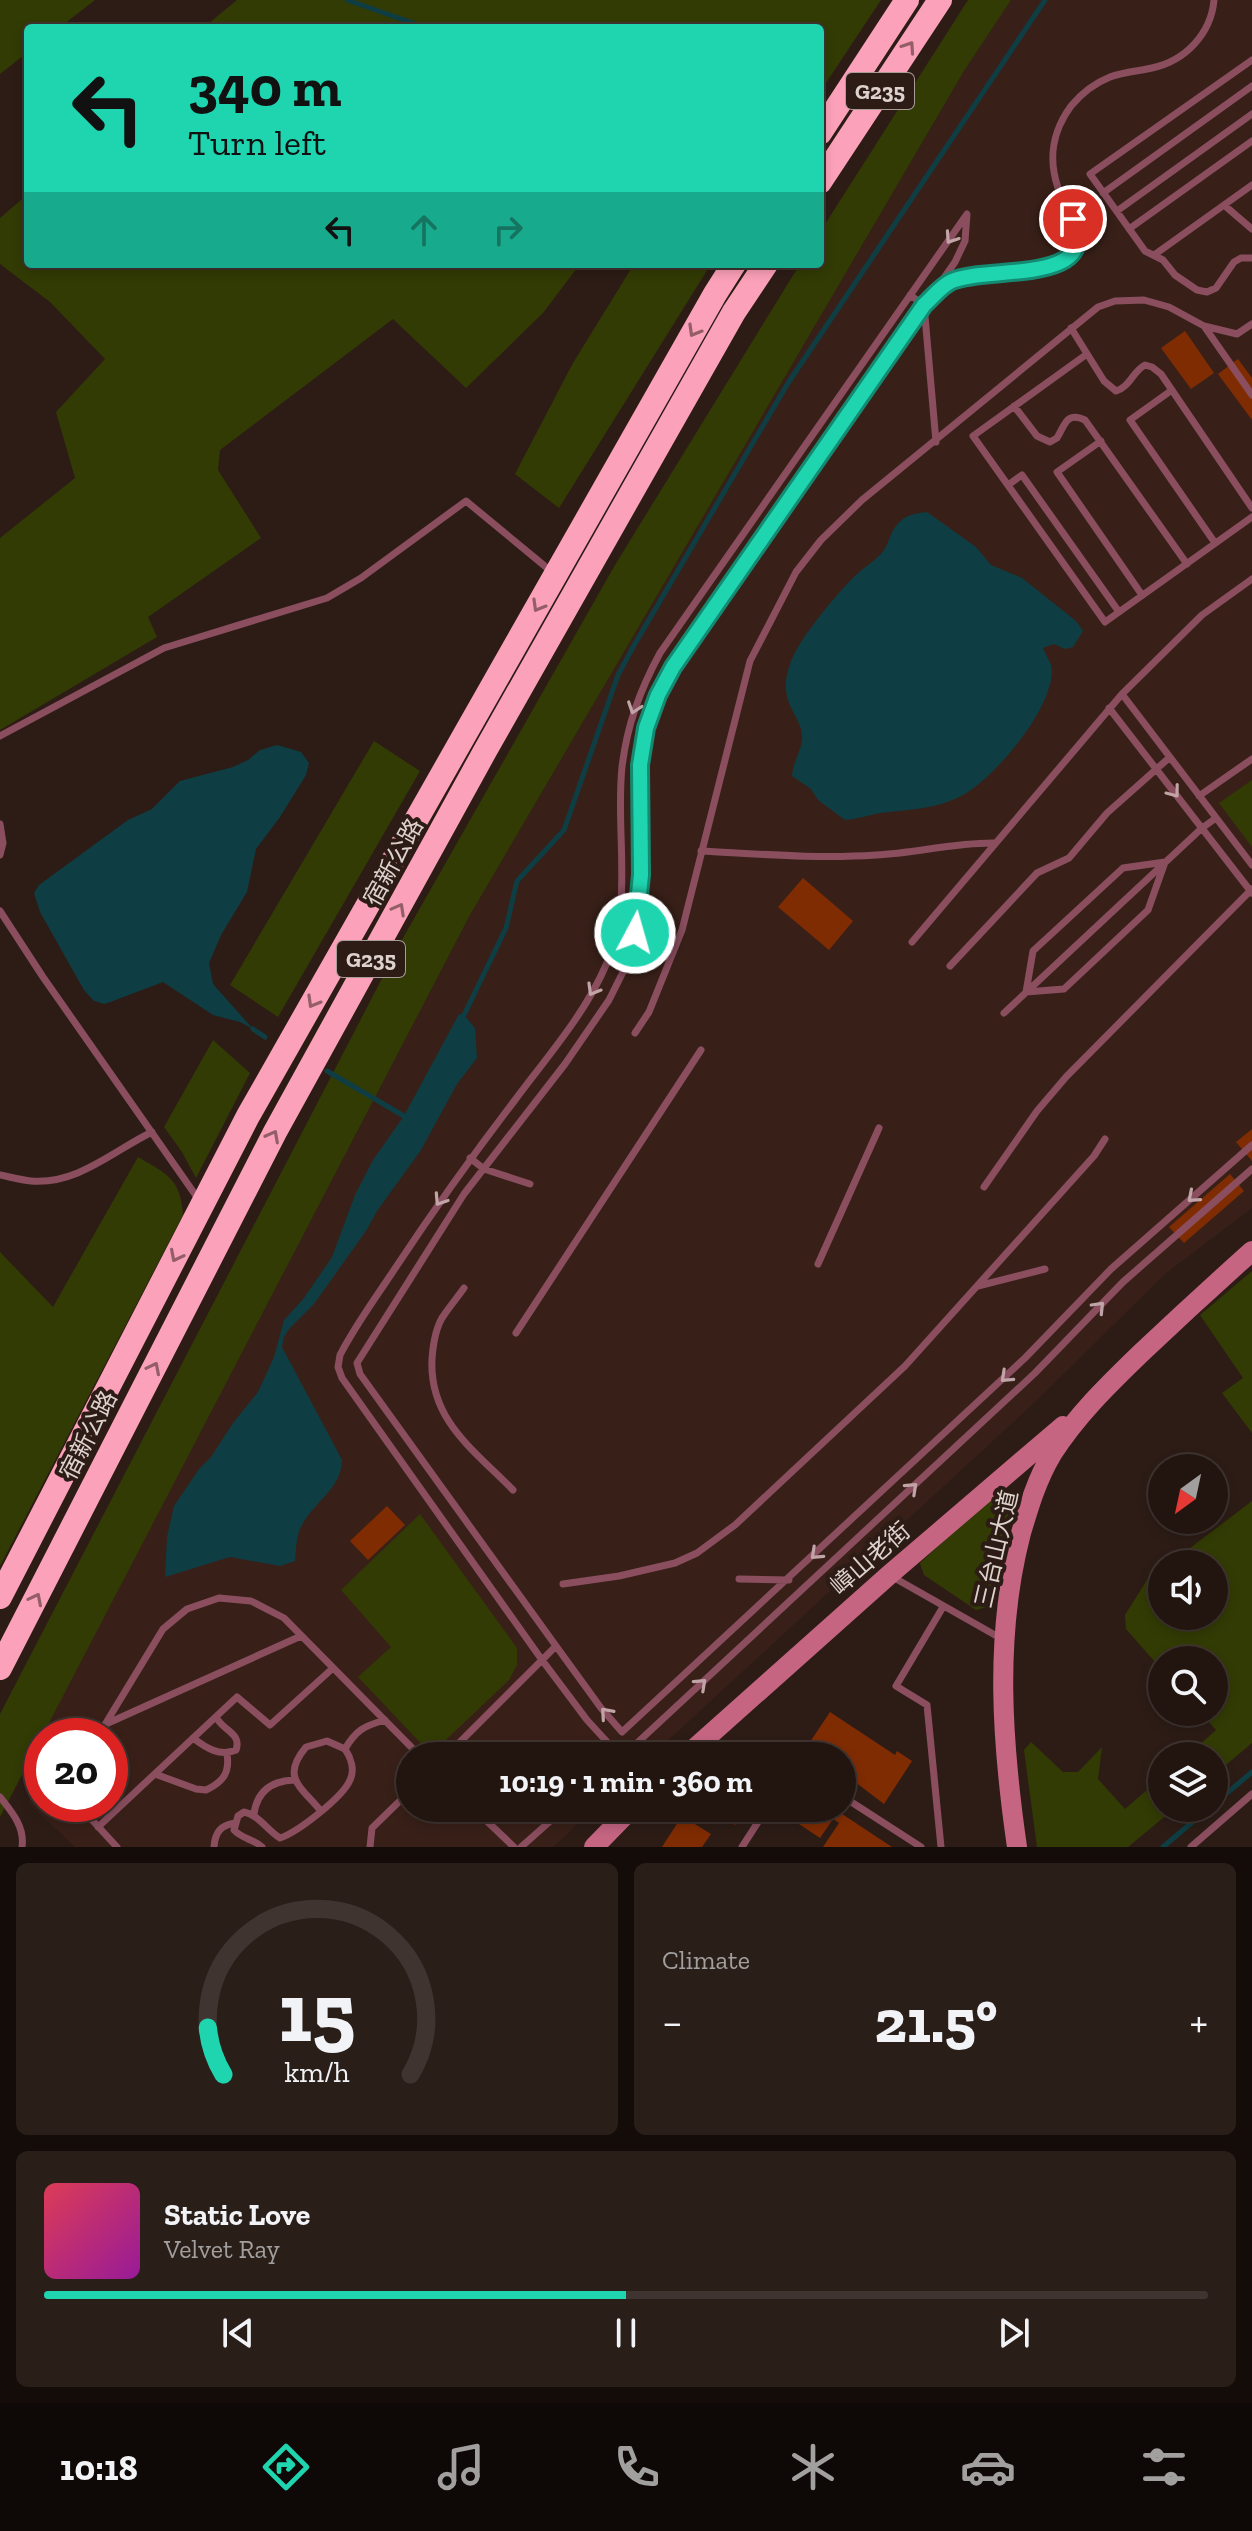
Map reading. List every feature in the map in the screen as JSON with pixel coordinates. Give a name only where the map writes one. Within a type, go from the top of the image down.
[{"type":"highway","name":"G235","points":[[824,127],[907,0]]},
{"type":"highway","name":"G235","points":[[824,176],[940,0]]},
{"type":"highway","name":"宿新公路","points":[[0,1597],[248,1116],[731,268]]},
{"type":"highway","name":"宿新公路","points":[[0,1668],[275,1132],[485,751],[734,312],[763,268]]},
{"type":"main road","name":"三台山大道","points":[[1017,1847],[1003,1730],[1004,1640],[1010,1585],[1028,1507],[1051,1455],[1091,1403],[1252,1251]]},
{"type":"main road","name":"嶂山老街","points":[[702,1742],[889,1575],[1091,1403]]},
{"type":"main road","points":[[594,1847],[618,1822]]},
{"type":"lane","points":[[924,305],[953,280],[1062,263],[1072,256],[1077,248],[1077,228],[1058,189],[1052,162],[1054,137],[1061,122],[1085,91],[1111,76],[1156,67],[1174,61],[1190,50],[1205,31],[1214,0]]},
{"type":"lane","points":[[1252,60],[1090,174],[1145,251],[1163,260],[1175,275],[1197,290],[1207,292],[1216,288],[1234,262],[1252,258]]},
{"type":"lane","points":[[1103,193],[1252,86]]},
{"type":"lane","points":[[1117,211],[1252,114]]},
{"type":"lane","points":[[1129,229],[1252,141]]},
{"type":"lane","points":[[1154,255],[1252,185]]},
{"type":"lane","points":[[1224,205],[1252,229]]},
{"type":"lane","points":[[608,1742],[587,1720],[542,1660],[342,1378],[338,1367],[340,1355],[470,1158],[594,990],[608,962],[616,929],[623,872],[622,769],[629,722],[642,686],[660,653],[967,214],[965,241],[960,251],[681,654],[658,695],[646,728],[640,765],[641,875],[635,933],[624,970],[609,1000],[565,1064],[464,1194],[357,1363],[360,1374],[601,1708],[622,1732],[1025,1358],[1111,1269],[1252,1145]]},
{"type":"lane","points":[[910,295],[924,305],[936,442]]},
{"type":"lane","points":[[635,1033],[649,1012],[682,930],[750,661],[796,572],[821,540],[862,500],[1098,307],[1115,301],[1144,300],[1169,307],[1204,326],[1237,334],[1252,324]]},
{"type":"lane","points":[[1204,326],[1252,395]]},
{"type":"lane","points":[[1071,328],[1104,381],[1116,391],[1125,388],[1139,368],[1145,365],[1161,374],[1252,508]]},
{"type":"lane","points":[[1087,354],[973,436],[1105,622],[1252,517]]},
{"type":"lane","points":[[1172,390],[1130,420],[1215,543]]},
{"type":"lane","points":[[1014,406],[1037,436],[1050,442],[1057,438],[1068,418],[1076,416],[1085,420],[1187,564]]},
{"type":"lane","points":[[1101,441],[1057,472],[1142,595]]},
{"type":"lane","points":[[1008,485],[1022,475],[1119,612]]},
{"type":"lane","points":[[0,736],[164,648],[327,598],[361,578],[466,501],[555,575]]},
{"type":"lane","points":[[912,942],[1122,694],[1202,615],[1252,579]]},
{"type":"lane","points":[[1122,694],[1252,865]]},
{"type":"lane","points":[[984,1187],[1037,1111],[1066,1077],[1251,891],[1109,708]]},
{"type":"lane","points":[[950,966],[1037,873],[1069,858],[1107,813],[1170,757]]},
{"type":"lane","points":[[1199,796],[1252,759]]},
{"type":"lane","points":[[1004,1013],[1216,818]]},
{"type":"lane","points":[[0,824],[3,843],[0,855]]},
{"type":"lane","points":[[701,851],[842,857],[880,855],[958,843],[993,843]]},
{"type":"lane","points":[[1026,992],[1064,989],[1148,910],[1165,862]]},
{"type":"lane","points":[[1026,992],[1033,951],[1123,868],[1165,862]]},
{"type":"lane","points":[[0,911],[203,1205]]},
{"type":"lane","points":[[516,1333],[701,1050]]},
{"type":"lane","points":[[818,1264],[879,1128]]},
{"type":"lane","points":[[0,1175],[32,1181],[55,1180],[79,1173],[152,1132]]},
{"type":"lane","points":[[563,1584],[675,1563],[697,1553],[735,1525],[905,1366],[1094,1156],[1105,1139]]},
{"type":"lane","points":[[470,1158],[484,1169],[530,1184]]},
{"type":"lane","points":[[637,1742],[1035,1373],[1123,1282],[1252,1169]]},
{"type":"lane","points":[[978,1286],[1045,1269]]},
{"type":"lane","points":[[464,1288],[441,1320],[433,1345],[431,1372],[435,1398],[451,1428],[513,1490]]},
{"type":"lane","points":[[889,1575],[1004,1640]]},
{"type":"lane","points":[[739,1579],[789,1580]]},
{"type":"lane","points":[[109,1718],[163,1629],[187,1609],[219,1598],[251,1601],[284,1618],[406,1742]]},
{"type":"lane","points":[[941,1847],[927,1705],[896,1686],[943,1607]]},
{"type":"lane","points":[[120,1718],[301,1636]]},
{"type":"lane","points":[[460,1742],[556,1646]]},
{"type":"lane","points":[[98,1827],[237,1697],[270,1725],[333,1668]]},
{"type":"lane","points":[[193,1738],[203,1746],[227,1754],[236,1750],[236,1735],[219,1723],[216,1717]]},
{"type":"lane","points":[[345,1749],[354,1734],[364,1726],[385,1720]]},
{"type":"lane","points":[[262,1847],[239,1836],[234,1830],[235,1823],[244,1812],[254,1814],[280,1838],[291,1834],[320,1810],[350,1781],[352,1769],[345,1749],[327,1741],[306,1747],[292,1771],[294,1780],[320,1810]]},
{"type":"lane","points":[[155,1774],[206,1790],[226,1776],[229,1766],[227,1754]]},
{"type":"lane","points":[[254,1814],[255,1803],[269,1785],[294,1780]]},
{"type":"lane","points":[[1191,1847],[1252,1794]]},
{"type":"lane","points":[[0,1797],[17,1820],[23,1839],[22,1847]]},
{"type":"lane","points":[[370,1847],[372,1828],[396,1805]]},
{"type":"lane","points":[[856,1805],[921,1847]]},
{"type":"lane","points":[[95,1822],[117,1847]]},
{"type":"lane","points":[[488,1822],[514,1847]]},
{"type":"lane","points":[[521,1847],[549,1822]]},
{"type":"lane","points":[[742,1847],[758,1822]]},
{"type":"lane","points":[[214,1847],[217,1832],[224,1825],[235,1823]]},
{"type":"shaded area","points":[[1011,0],[1252,0],[1252,1208],[1165,1274],[1035,1402],[666,1742],[396,1742],[396,1822],[580,1822],[553,1847],[75,1847],[48,1822],[128,1822],[128,1718],[51,1718],[470,915],[964,71]]},
{"type":"green space","points":[[0,0],[95,0],[64,24],[24,24],[24,55],[0,74]]},
{"type":"green space","points":[[237,0],[881,0],[824,86],[824,24],[208,24]]},
{"type":"green space","points":[[968,0],[1011,0],[964,71],[470,915],[52,1718],[24,1718],[24,1771],[0,1817],[0,1714],[403,938],[615,565],[798,268],[824,268],[824,226]]},
{"type":"green space","points":[[24,197],[24,268],[577,268],[543,313],[466,388],[393,319],[220,450],[218,470],[261,538],[148,617],[157,637],[0,730],[0,538],[75,478],[56,412],[105,359],[50,302],[0,264],[0,218]]},
{"type":"green space","points":[[632,268],[709,268],[559,508],[515,474],[573,363]]},
{"type":"green space","points":[[374,741],[420,771],[278,1017],[230,985]]},
{"type":"green space","points":[[1252,780],[1252,847],[1219,803]]},
{"type":"green space","points":[[213,1040],[250,1073],[196,1178],[164,1127]]},
{"type":"green space","points":[[138,1157],[157,1168],[176,1185],[183,1215],[0,1566],[0,1252],[53,1307]]},
{"type":"green space","points":[[1252,1271],[1252,1433],[1222,1393],[1243,1378],[1200,1315]]},
{"type":"green space","points":[[991,1498],[1007,1499],[1012,1513],[990,1604],[976,1610],[924,1575],[920,1563]]},
{"type":"green space","points":[[1252,1501],[1252,1743],[1228,1763],[1228,1742],[1203,1742],[1216,1730],[1212,1726],[1228,1726],[1228,1646],[1148,1646],[1148,1654],[1126,1629],[1125,1615],[1148,1579],[1148,1630],[1228,1630],[1228,1550],[1187,1550],[1209,1534],[1228,1534],[1228,1519]]},
{"type":"green space","points":[[420,1514],[517,1648],[517,1665],[509,1680],[444,1742],[420,1742],[358,1677],[391,1647],[341,1590]]},
{"type":"green space","points":[[1031,1742],[1063,1772],[1078,1772],[1102,1747],[1098,1779],[1125,1809],[1148,1789],[1148,1822],[1158,1822],[1128,1847],[1037,1847],[1024,1750]]},
{"type":"water","points":[[927,512],[976,547],[991,565],[1022,578],[1076,621],[1083,631],[1073,647],[1065,649],[1054,644],[1043,648],[1051,665],[1051,681],[1045,700],[1005,759],[973,789],[940,804],[845,820],[792,776],[802,732],[788,700],[786,678],[794,654],[819,617],[848,583],[881,553],[893,530],[903,519]]},
{"type":"water","points":[[277,745],[301,752],[309,763],[306,775],[256,849],[247,892],[221,935],[209,963],[213,984],[253,1029],[213,1015],[163,982],[105,1004],[94,1001],[84,990],[40,912],[34,893],[39,885],[128,820],[152,809],[180,781],[233,767],[260,750]]},
{"type":"water","points":[[459,1014],[464,1015],[475,1028],[477,1058],[457,1084],[421,1150],[366,1231],[314,1304],[284,1337],[282,1347],[342,1460],[337,1480],[300,1529],[295,1561],[280,1566],[230,1557],[165,1577],[167,1537],[174,1506],[258,1392],[274,1357],[284,1320],[304,1298],[332,1257],[355,1195],[373,1160],[404,1116]]},
{"type":"building","points":[[1185,331],[1214,373],[1191,389],[1161,348]]},
{"type":"building","points":[[1238,359],[1252,378],[1252,420],[1218,374]]},
{"type":"building","points":[[803,878],[853,921],[829,950],[778,907]]},
{"type":"building","points":[[1252,1129],[1252,1161],[1236,1142]]},
{"type":"building","points":[[1230,1174],[1244,1191],[1184,1243],[1169,1227]]},
{"type":"building","points":[[387,1506],[405,1525],[368,1560],[350,1541]]},
{"type":"building","points":[[830,1712],[895,1755],[897,1751],[912,1761],[884,1804],[856,1783],[856,1742],[810,1742]]},
{"type":"building","points":[[678,1822],[692,1822],[711,1834],[702,1847],[662,1847]]},
{"type":"building","points":[[796,1822],[831,1822],[820,1838]]},
{"type":"building","points":[[854,1822],[892,1847],[823,1847],[839,1823]]},
{"type":"waterway","points":[[347,0],[416,24]]},
{"type":"waterway","points":[[464,1015],[506,928],[517,881],[564,830],[618,675],[633,647],[788,383],[1045,0]]},
{"type":"waterway","points":[[253,1029],[265,1037]]},
{"type":"waterway","points":[[327,1071],[404,1116]]},
{"type":"waterway","points":[[1228,1792],[1252,1772]]},
{"type":"waterway","points":[[1163,1847],[1192,1822]]},
{"type":"route","points":[[635,933],[641,875],[640,765],[646,728],[673,667],[924,305],[953,280],[1062,263],[1077,248],[1079,237],[1073,219]]}]
